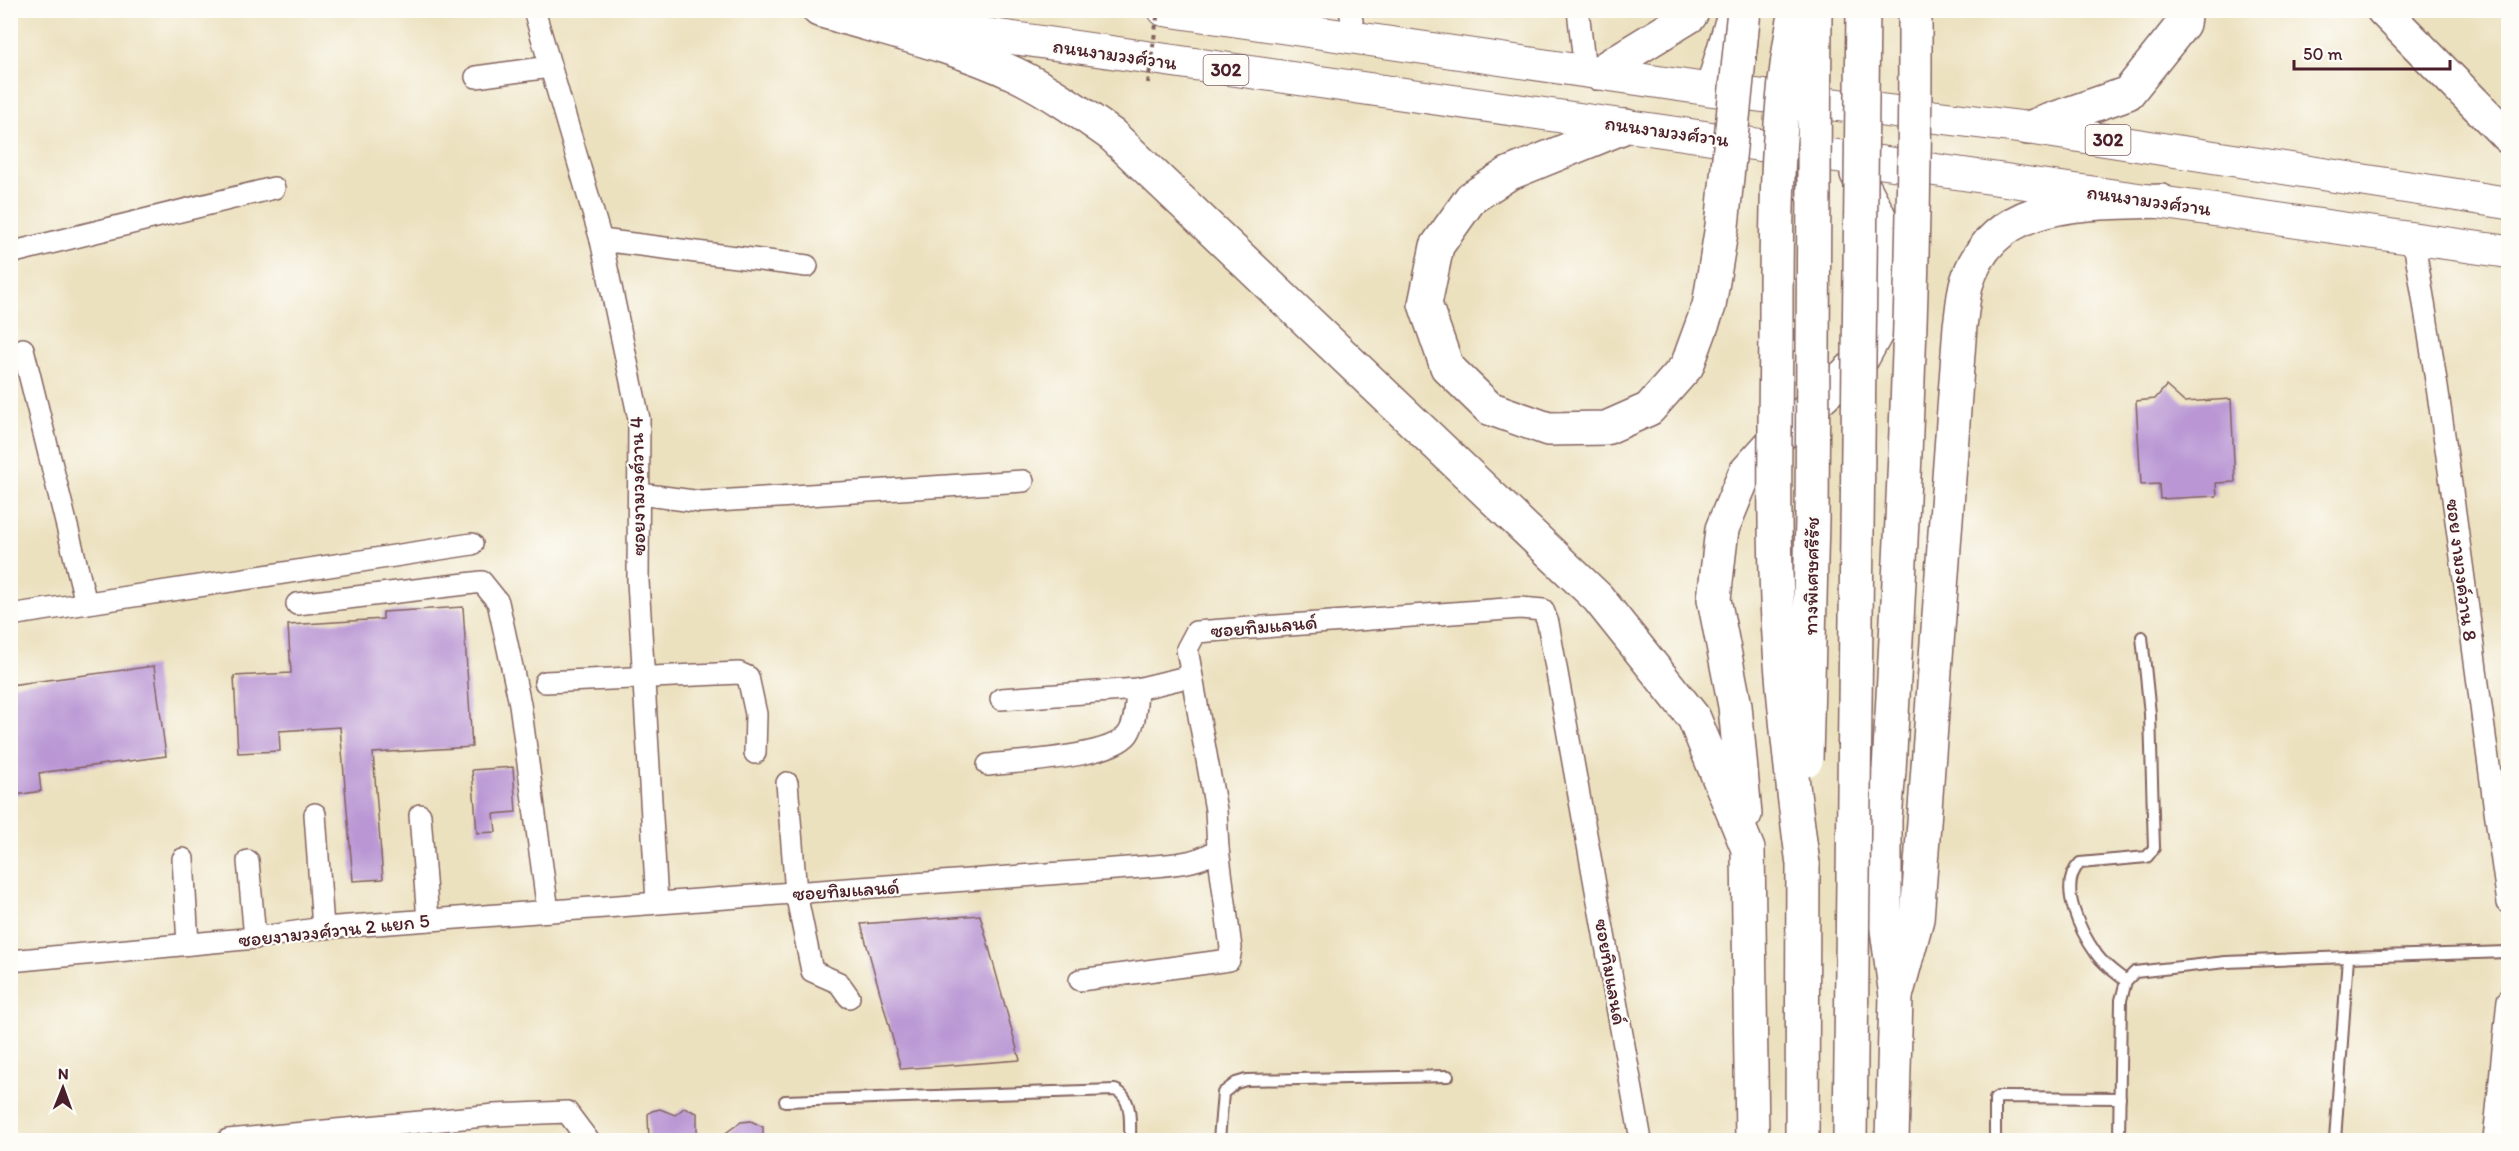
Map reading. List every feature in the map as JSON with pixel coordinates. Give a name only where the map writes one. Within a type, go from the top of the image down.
[{"type":"highway","points":[[819,10],[962,53],[1015,74],[1065,101],[1112,135],[1598,598],[1694,718],[1748,849]]},
{"type":"highway","points":[[1591,72],[1690,16],[1693,10]]},
{"type":"highway","points":[[1626,126],[1508,174],[1471,198],[1437,246],[1425,303],[1447,367],[1489,408],[1548,429],[1606,428],[1649,409],[1687,366],[1709,306],[1722,226],[1744,10]]},
{"type":"highway","points":[[1796,10],[1785,67],[1778,180],[1775,520],[1786,730],[1803,864]]},
{"type":"highway","name":"ทางพิเศษศรีรัช","points":[[1802,1140],[1803,864],[1812,519],[1815,10]]},
{"type":"highway","points":[[1850,1140],[1863,10]]},
{"type":"highway","points":[[1892,1140],[1896,996],[1885,915],[1885,819],[1906,456],[1916,194],[1915,10]]},
{"type":"highway","points":[[2028,128],[2128,93],[2183,24],[2186,10]]},
{"type":"highway","points":[[2383,10],[2508,137]]},
{"type":"highway","points":[[2398,10],[2459,88]]},
{"type":"highway","points":[[1752,1140],[1748,849],[1735,706],[1714,598],[1722,529],[1745,473],[1772,443],[1862,359],[1880,326],[1882,276],[1879,216],[1848,157]]},
{"type":"highway","points":[[1896,996],[1917,919],[1960,326],[1966,285],[1982,252],[2004,228],[2031,214],[2067,205],[2161,201]]},
{"type":"main road","name":"ถนนงามวงศ์วาน","points":[[826,10],[2508,252]]},
{"type":"main road","name":"302","points":[[1164,10],[1353,24],[1591,72],[2028,128],[2508,203]]},
{"type":"street","name":"ซอยงามวงศ์วาน 4","points":[[534,10],[601,240],[639,419],[638,581],[657,902]]},
{"type":"street","points":[[1578,10],[1591,72]]},
{"type":"street","points":[[1706,88],[1729,10]]},
{"type":"street","points":[[476,77],[550,67]]},
{"type":"street","points":[[10,253],[274,188]]},
{"type":"street","name":"ซอย งามวงค์วาน 8","points":[[2413,237],[2441,397],[2457,540],[2508,903]]},
{"type":"street","points":[[601,240],[807,266]]},
{"type":"street","points":[[23,350],[86,603]]},
{"type":"street","points":[[640,494],[701,502],[1023,481]]},
{"type":"street","points":[[10,615],[472,544]]},
{"type":"street","points":[[297,604],[482,582],[490,590],[498,602],[520,704],[548,911]]},
{"type":"street","name":"ซอยทิมแลนด์","points":[[657,902],[1164,865],[1204,857],[1218,849],[1216,810],[1187,649],[1196,632],[1520,608],[1543,610],[1548,623],[1641,1140]]},
{"type":"street","points":[[545,682],[645,679],[731,673],[748,677],[756,714],[755,753]]},
{"type":"street","points":[[1001,699],[1137,689],[1191,676]]},
{"type":"street","points":[[988,765],[1096,751],[1120,743],[1133,723],[1137,689]]},
{"type":"street","points":[[787,783],[796,893],[812,971],[839,983],[849,997]]},
{"type":"street","points":[[315,814],[323,928]]},
{"type":"street","points":[[420,815],[428,920]]},
{"type":"street","points":[[1080,980],[1229,960],[1231,948],[1218,849]]},
{"type":"street","points":[[183,859],[188,944]]},
{"type":"street","points":[[248,861],[255,938]]},
{"type":"street","name":"ซอยงามวงศ์วาน 2 แยก 5","points":[[10,961],[255,938],[323,928],[657,902]]},
{"type":"street","points":[[2494,1140],[2503,1111],[2508,999]]},
{"type":"street","points":[[228,1140],[495,1115],[567,1112],[588,1140]]},
{"type":"lane","points":[[2126,981],[2098,958],[2084,933],[2072,904],[2071,878],[2080,863],[2147,857],[2154,848],[2150,714],[2142,637]]},
{"type":"lane","points":[[2119,1140],[2121,1000],[2126,981],[2135,972],[2226,962],[2508,952]]},
{"type":"lane","points":[[2335,1140],[2348,957]]},
{"type":"lane","points":[[1219,1140],[1222,1094],[1236,1083],[1246,1080],[1448,1076]]},
{"type":"lane","points":[[785,1101],[1115,1090],[1121,1092],[1128,1103],[1130,1140]]},
{"type":"lane","points":[[1995,1140],[1995,1099],[1998,1097],[2120,1098]]},
{"type":"path","points":[[1148,83],[1158,10]]},
{"type":"building","points":[[2166,386],[2184,402],[2231,399],[2235,482],[2216,483],[2217,496],[2160,499],[2159,484],[2141,485],[2136,401],[2155,399]]},
{"type":"building","points":[[463,607],[472,747],[373,753],[383,879],[353,881],[340,727],[279,731],[280,751],[238,753],[234,676],[291,673],[288,625],[383,619],[383,612]]},
{"type":"building","points":[[154,666],[166,756],[39,773],[41,791],[10,796],[10,685]]},
{"type":"building","points":[[513,767],[516,812],[494,814],[496,832],[477,833],[472,770]]},
{"type":"building","points":[[980,915],[1020,1060],[901,1069],[861,924]]},
{"type":"building","points":[[684,1108],[697,1113],[697,1140],[649,1140],[648,1114],[660,1109],[675,1115]]},
{"type":"building","points":[[751,1121],[763,1127],[763,1140],[716,1140],[741,1122]]}]
